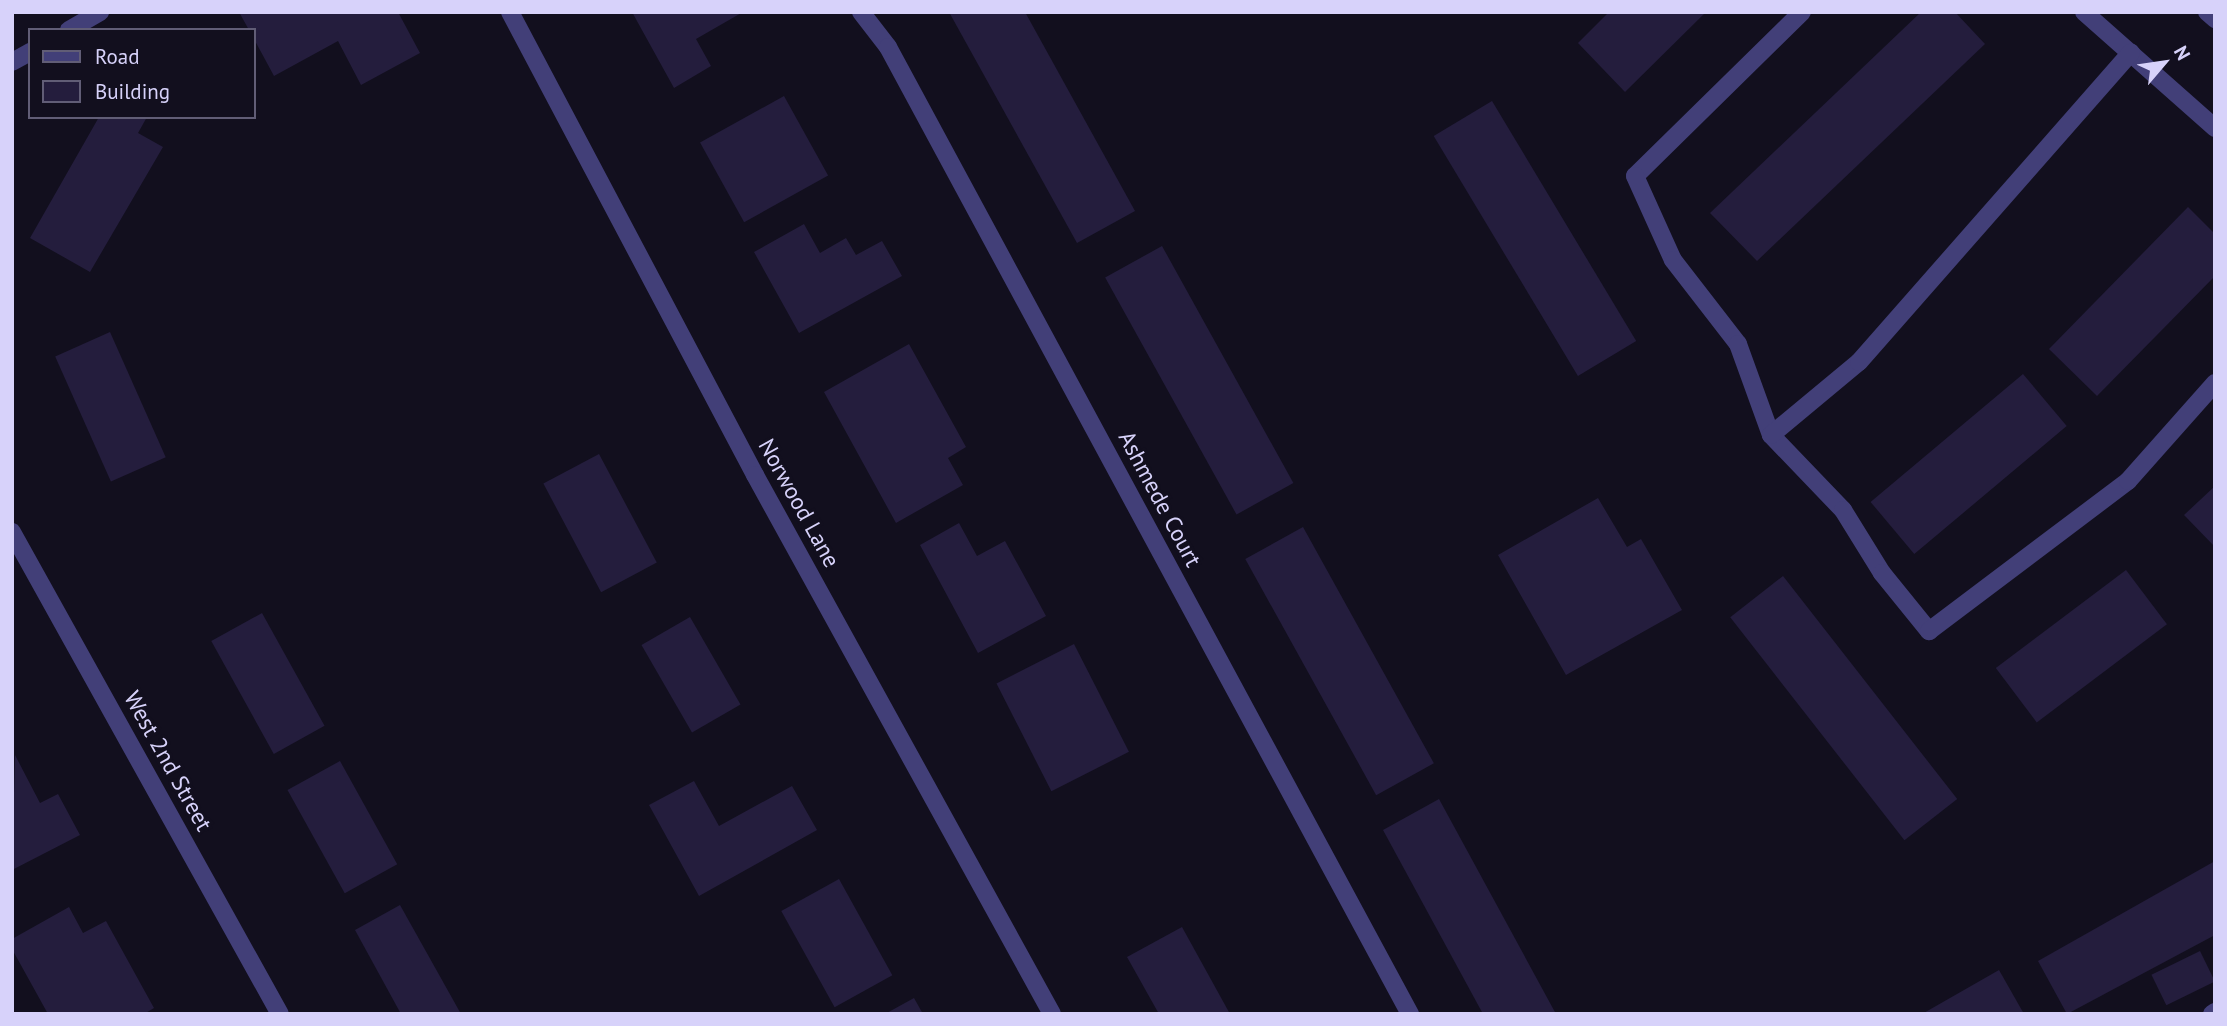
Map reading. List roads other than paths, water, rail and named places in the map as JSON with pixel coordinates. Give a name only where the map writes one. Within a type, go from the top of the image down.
[{"type":"street","points":[[72,28],[100,12]]},
{"type":"street","name":"Norwood Lane","points":[[510,12],[755,475],[1052,1014]]},
{"type":"street","name":"Ashmede Court","points":[[862,12],[888,47],[1410,1014]]},
{"type":"street","points":[[1802,12],[1635,176],[1673,260],[1738,344],[1771,435],[1843,510],[1882,573],[1929,631],[2128,481],[2215,383]]},
{"type":"street","points":[[2084,12],[2215,128]]},
{"type":"street","points":[[2207,12],[2215,19]]},
{"type":"street","points":[[1771,435],[1859,362],[2130,52]]},
{"type":"street","points":[[12,62],[28,53]]},
{"type":"street","name":"West 2nd Street","points":[[12,532],[280,1014]]}]
